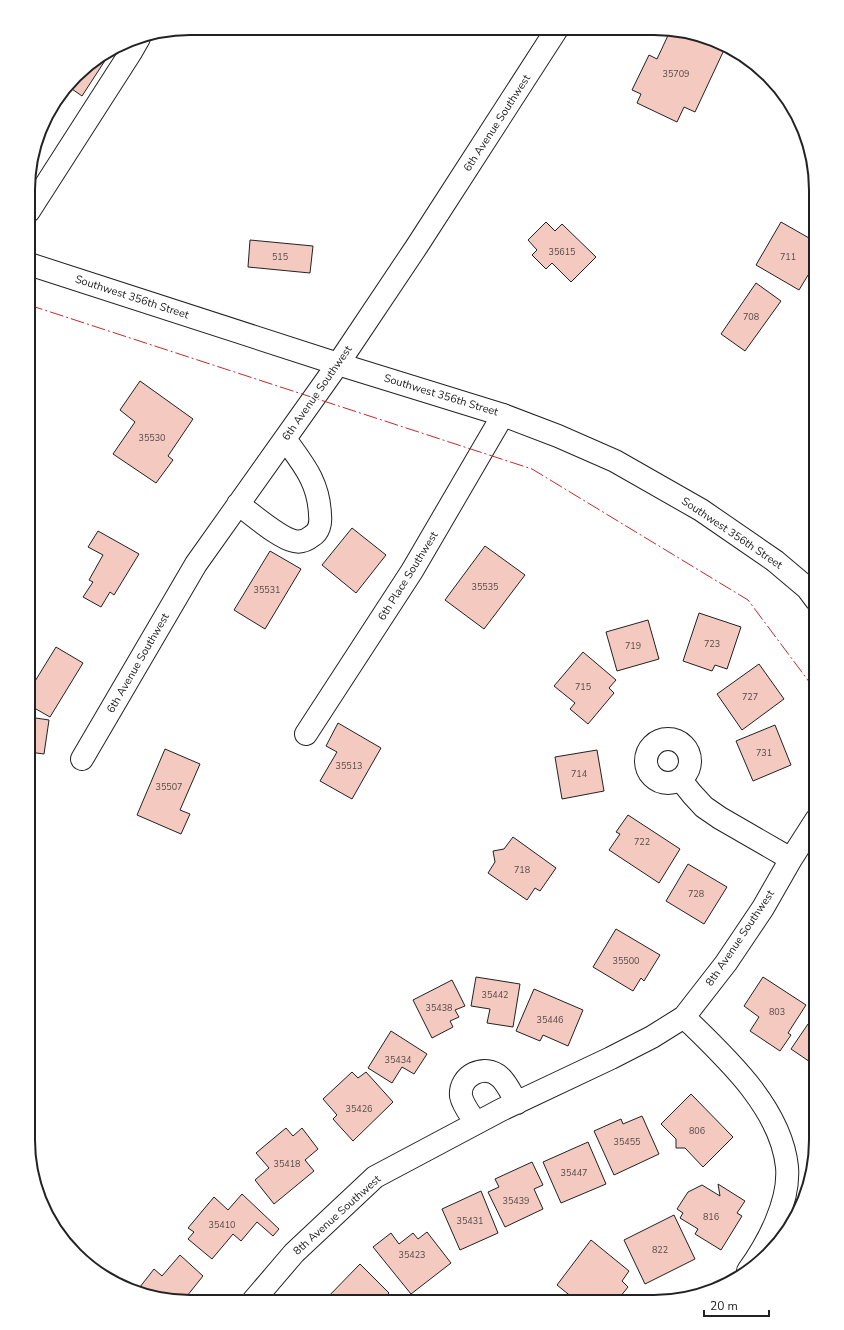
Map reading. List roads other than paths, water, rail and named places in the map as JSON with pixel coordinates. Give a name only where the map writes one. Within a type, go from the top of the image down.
[{"type":"street","name":"6th Avenue Southwest","points":[[82,759],[196,564],[338,364],[417,246],[553,35]]},
{"type":"street","points":[[35,202],[136,45]]},
{"type":"street","name":"Southwest 356th Street","points":[[35,266],[338,364],[503,415],[558,436],[615,461],[701,510],[775,561],[809,591]]},
{"type":"street","name":"6th Place Southwest","points":[[306,734],[412,571],[503,415]]},
{"type":"street","points":[[238,504],[285,538],[296,542],[306,540],[314,534],[319,527],[321,519],[320,501],[317,490],[308,469],[285,438]]},
{"type":"street","points":[[680,779],[704,807],[720,818],[791,859]]},
{"type":"street","name":"8th Avenue Southwest","points":[[258,1295],[294,1253],[375,1178],[476,1123],[652,1037],[684,1017],[726,962],[763,908],[809,831]]},
{"type":"street","points":[[684,1017],[727,1059],[748,1084],[767,1111],[778,1134],[784,1152],[787,1168],[786,1188],[780,1209],[768,1237],[756,1257]]},
{"type":"street","points":[[476,1123],[463,1103],[461,1095],[462,1087],[471,1074],[486,1070],[494,1072],[500,1077],[517,1103]]}]
